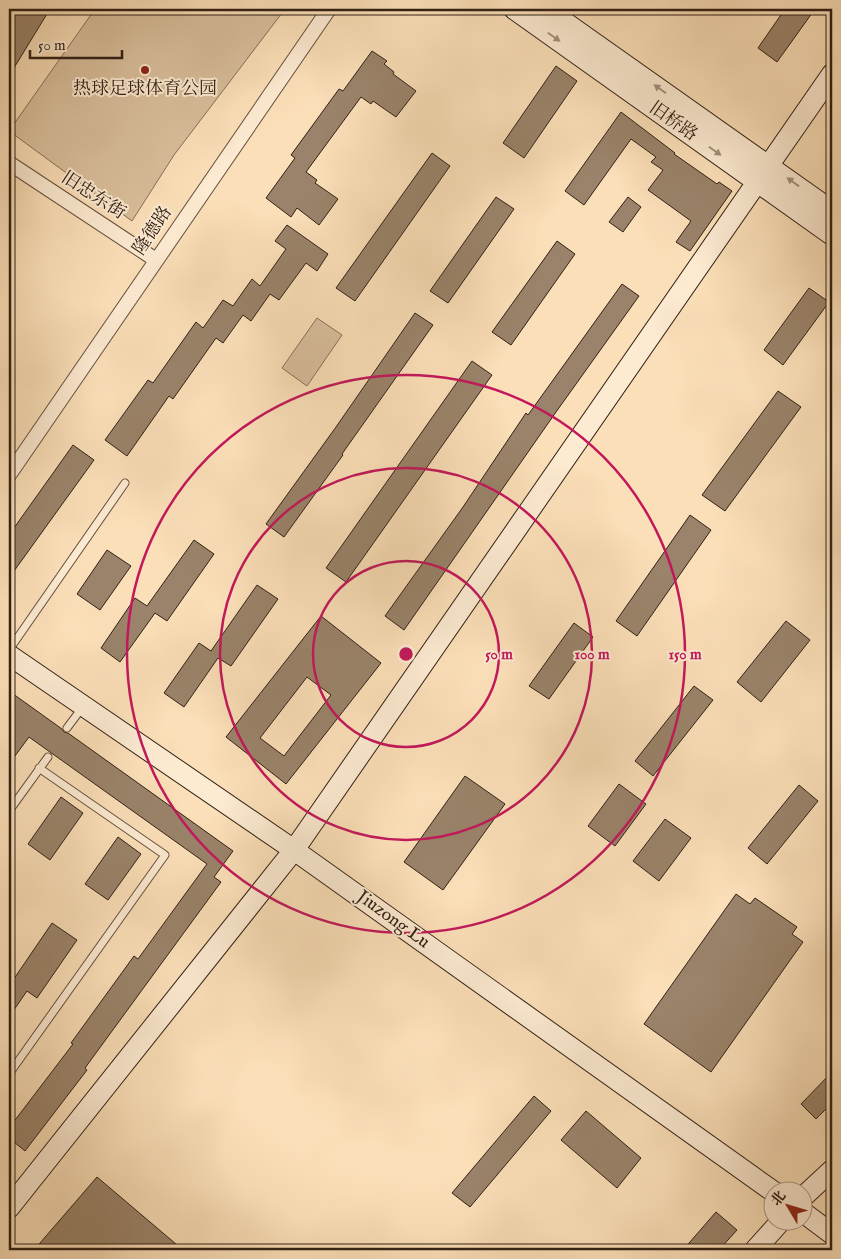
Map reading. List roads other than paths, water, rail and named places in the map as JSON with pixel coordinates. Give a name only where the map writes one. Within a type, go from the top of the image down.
[{"type":"street","name":"隆德路","points":[[9,475],[329,9]]},
{"type":"street","name":"旧桥路","points":[[514,9],[832,235]]},
{"type":"street","name":"旧桥路","points":[[546,9],[770,165],[832,211]]},
{"type":"street","points":[[9,1208],[294,850],[832,74]]},
{"type":"street","name":"旧忠东街","points":[[9,163],[156,260]]},
{"type":"street","name":"Jiuzong Lu","points":[[9,655],[82,707],[294,850],[764,1185]]},
{"type":"street","points":[[814,1187],[832,1170]]},
{"type":"street","points":[[814,1220],[832,1234]]},
{"type":"street","points":[[755,1250],[771,1232]]},
{"type":"lane","points":[[9,650],[125,483]]},
{"type":"lane","points":[[67,728],[82,707]]},
{"type":"lane","points":[[9,811],[48,757]]},
{"type":"lane","points":[[9,1074],[165,856],[39,768]]},
{"type":"place","name":"热球足球体育公园","points":[[145,70]]}]
